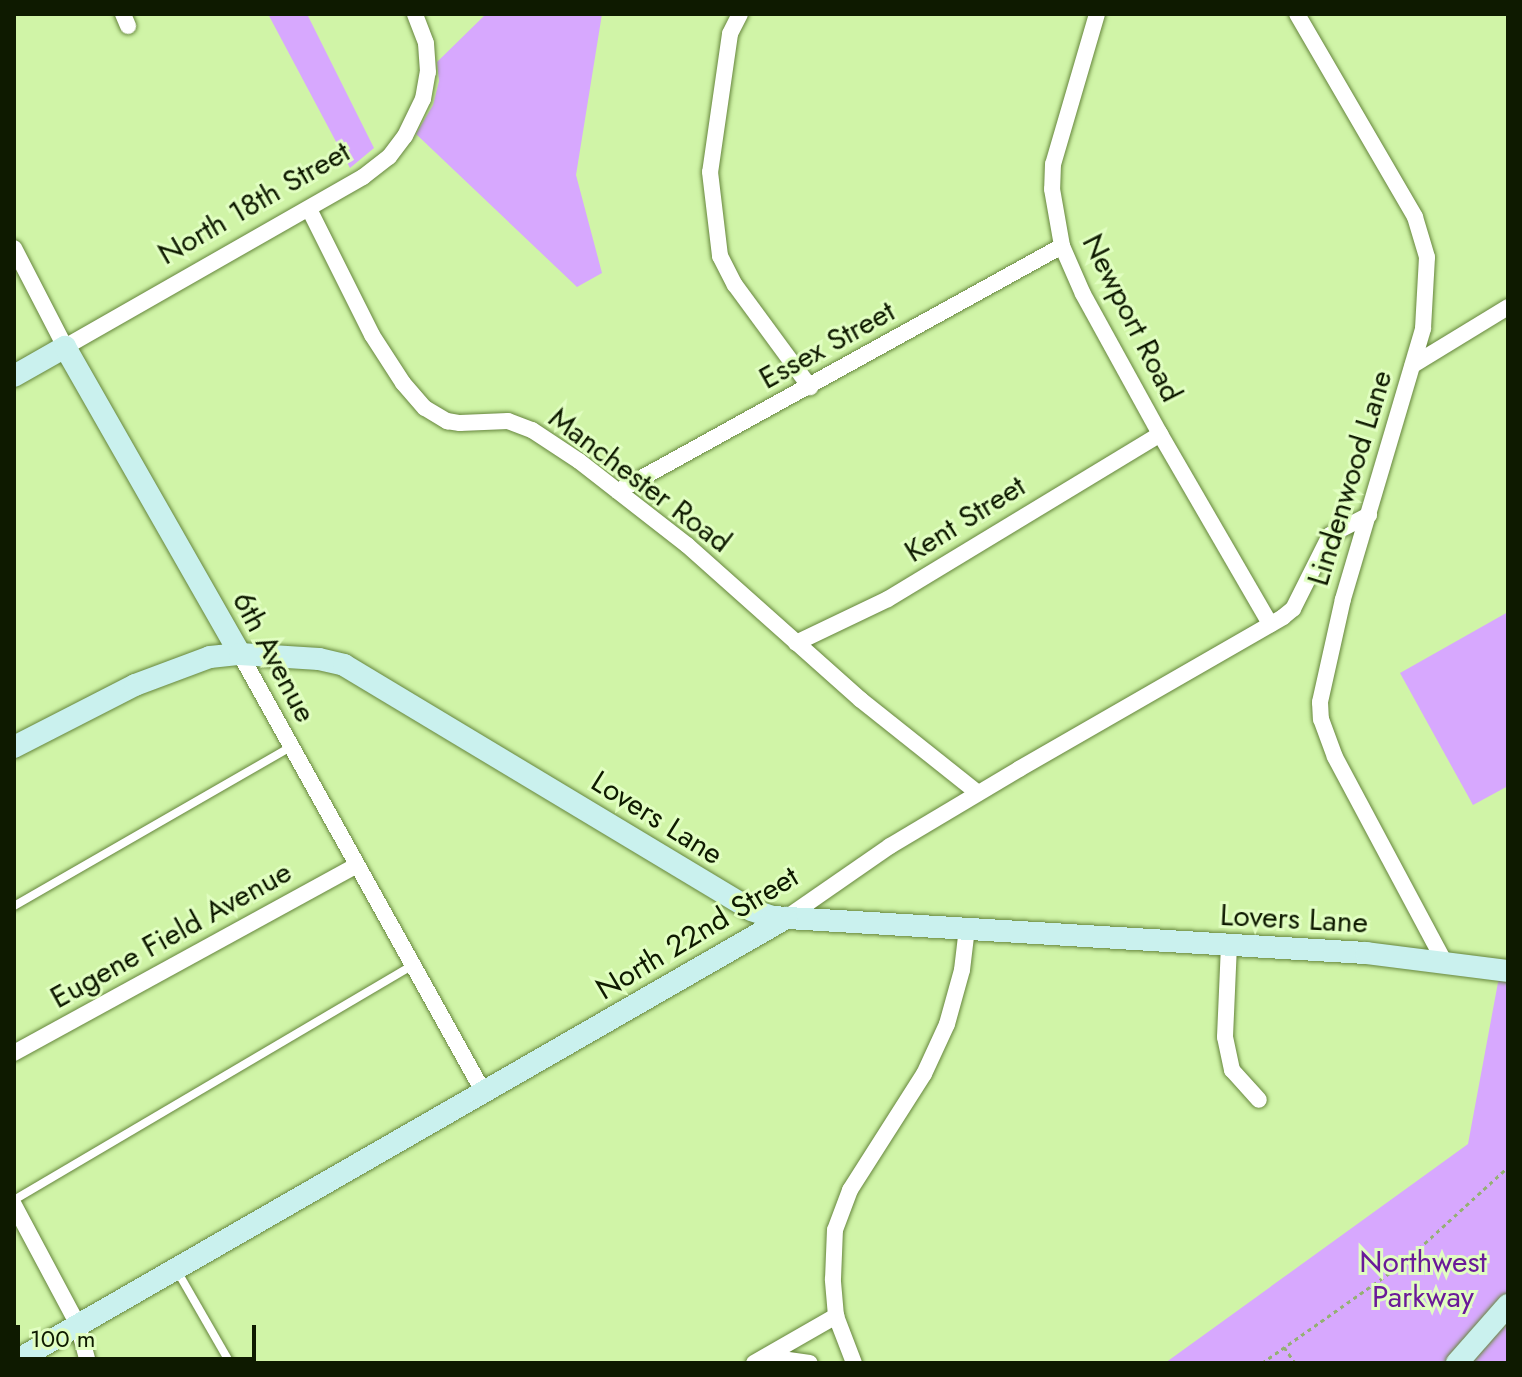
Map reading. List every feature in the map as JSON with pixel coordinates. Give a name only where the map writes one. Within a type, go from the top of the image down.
[{"type":"street","name":"North 18th Street","points":[[14,376],[309,209],[363,177],[389,157],[405,136],[423,99],[428,72],[426,43],[415,14]]},
{"type":"street","points":[[740,14],[730,34],[710,172],[720,256],[735,285],[810,387]]},
{"type":"street","name":"Newport Road","points":[[1097,14],[1053,164],[1052,189],[1062,246],[1083,294],[1160,434],[1270,624]]},
{"type":"street","name":"Lindenwood Lane","points":[[1297,14],[1415,217],[1427,257],[1427,296],[1413,365],[1324,673],[1321,719],[1335,757],[1444,961]]},
{"type":"street","name":"Manchester Road","points":[[309,209],[372,335],[403,383],[425,408],[447,421],[508,421],[532,430],[687,545],[796,643],[978,793]]},
{"type":"street","name":"Essex Street","points":[[618,491],[1062,246]]},
{"type":"street","name":"6th Avenue","points":[[14,248],[65,347],[484,1093]]},
{"type":"street","points":[[1413,365],[1508,307]]},
{"type":"street","name":"Kent Street","points":[[796,643],[888,599],[1160,434]]},
{"type":"street","name":"North 22nd Street","points":[[14,1362],[786,918],[890,846],[1270,624],[1293,609],[1330,535],[1369,515]]},
{"type":"street","name":"Lovers Lane","points":[[14,747],[135,685],[210,657],[240,654],[319,659],[344,665],[751,910],[786,918],[1229,945],[1444,961],[1508,971]]},
{"type":"street","name":"Eugene Field Avenue","points":[[14,1053],[355,866]]},
{"type":"street","points":[[854,1363],[836,1316],[833,1279],[835,1230],[850,1190],[924,1074],[947,1024],[962,970],[967,928]]},
{"type":"street","points":[[1229,945],[1225,1037],[1232,1070],[1259,1100]]},
{"type":"street","points":[[14,1203],[78,1325],[88,1363]]},
{"type":"street","points":[[1457,1363],[1508,1305]]},
{"type":"street","points":[[760,1360],[836,1316]]},
{"type":"street","points":[[760,1360],[810,1363]]},
{"type":"lane","points":[[14,906],[289,748]]},
{"type":"lane","points":[[14,1203],[412,966]]},
{"type":"lane","points":[[176,1268],[230,1363]]},
{"type":"path","points":[[1262,1363],[1401,1265],[1508,1167]]},
{"type":"path","points":[[1284,1347],[1295,1363]]},
{"type":"green space","points":[[268,14],[307,14],[374,148],[350,168]]},
{"type":"green space","points":[[486,14],[602,14],[576,175],[602,273],[577,287],[416,134],[433,105],[439,81],[437,62]]},
{"type":"green space","points":[[1508,612],[1508,786],[1473,805],[1400,673]]},
{"type":"green space","name":"Northwest Parkway","points":[[1499,977],[1508,977],[1508,1363],[1165,1363],[1468,1144]]}]
